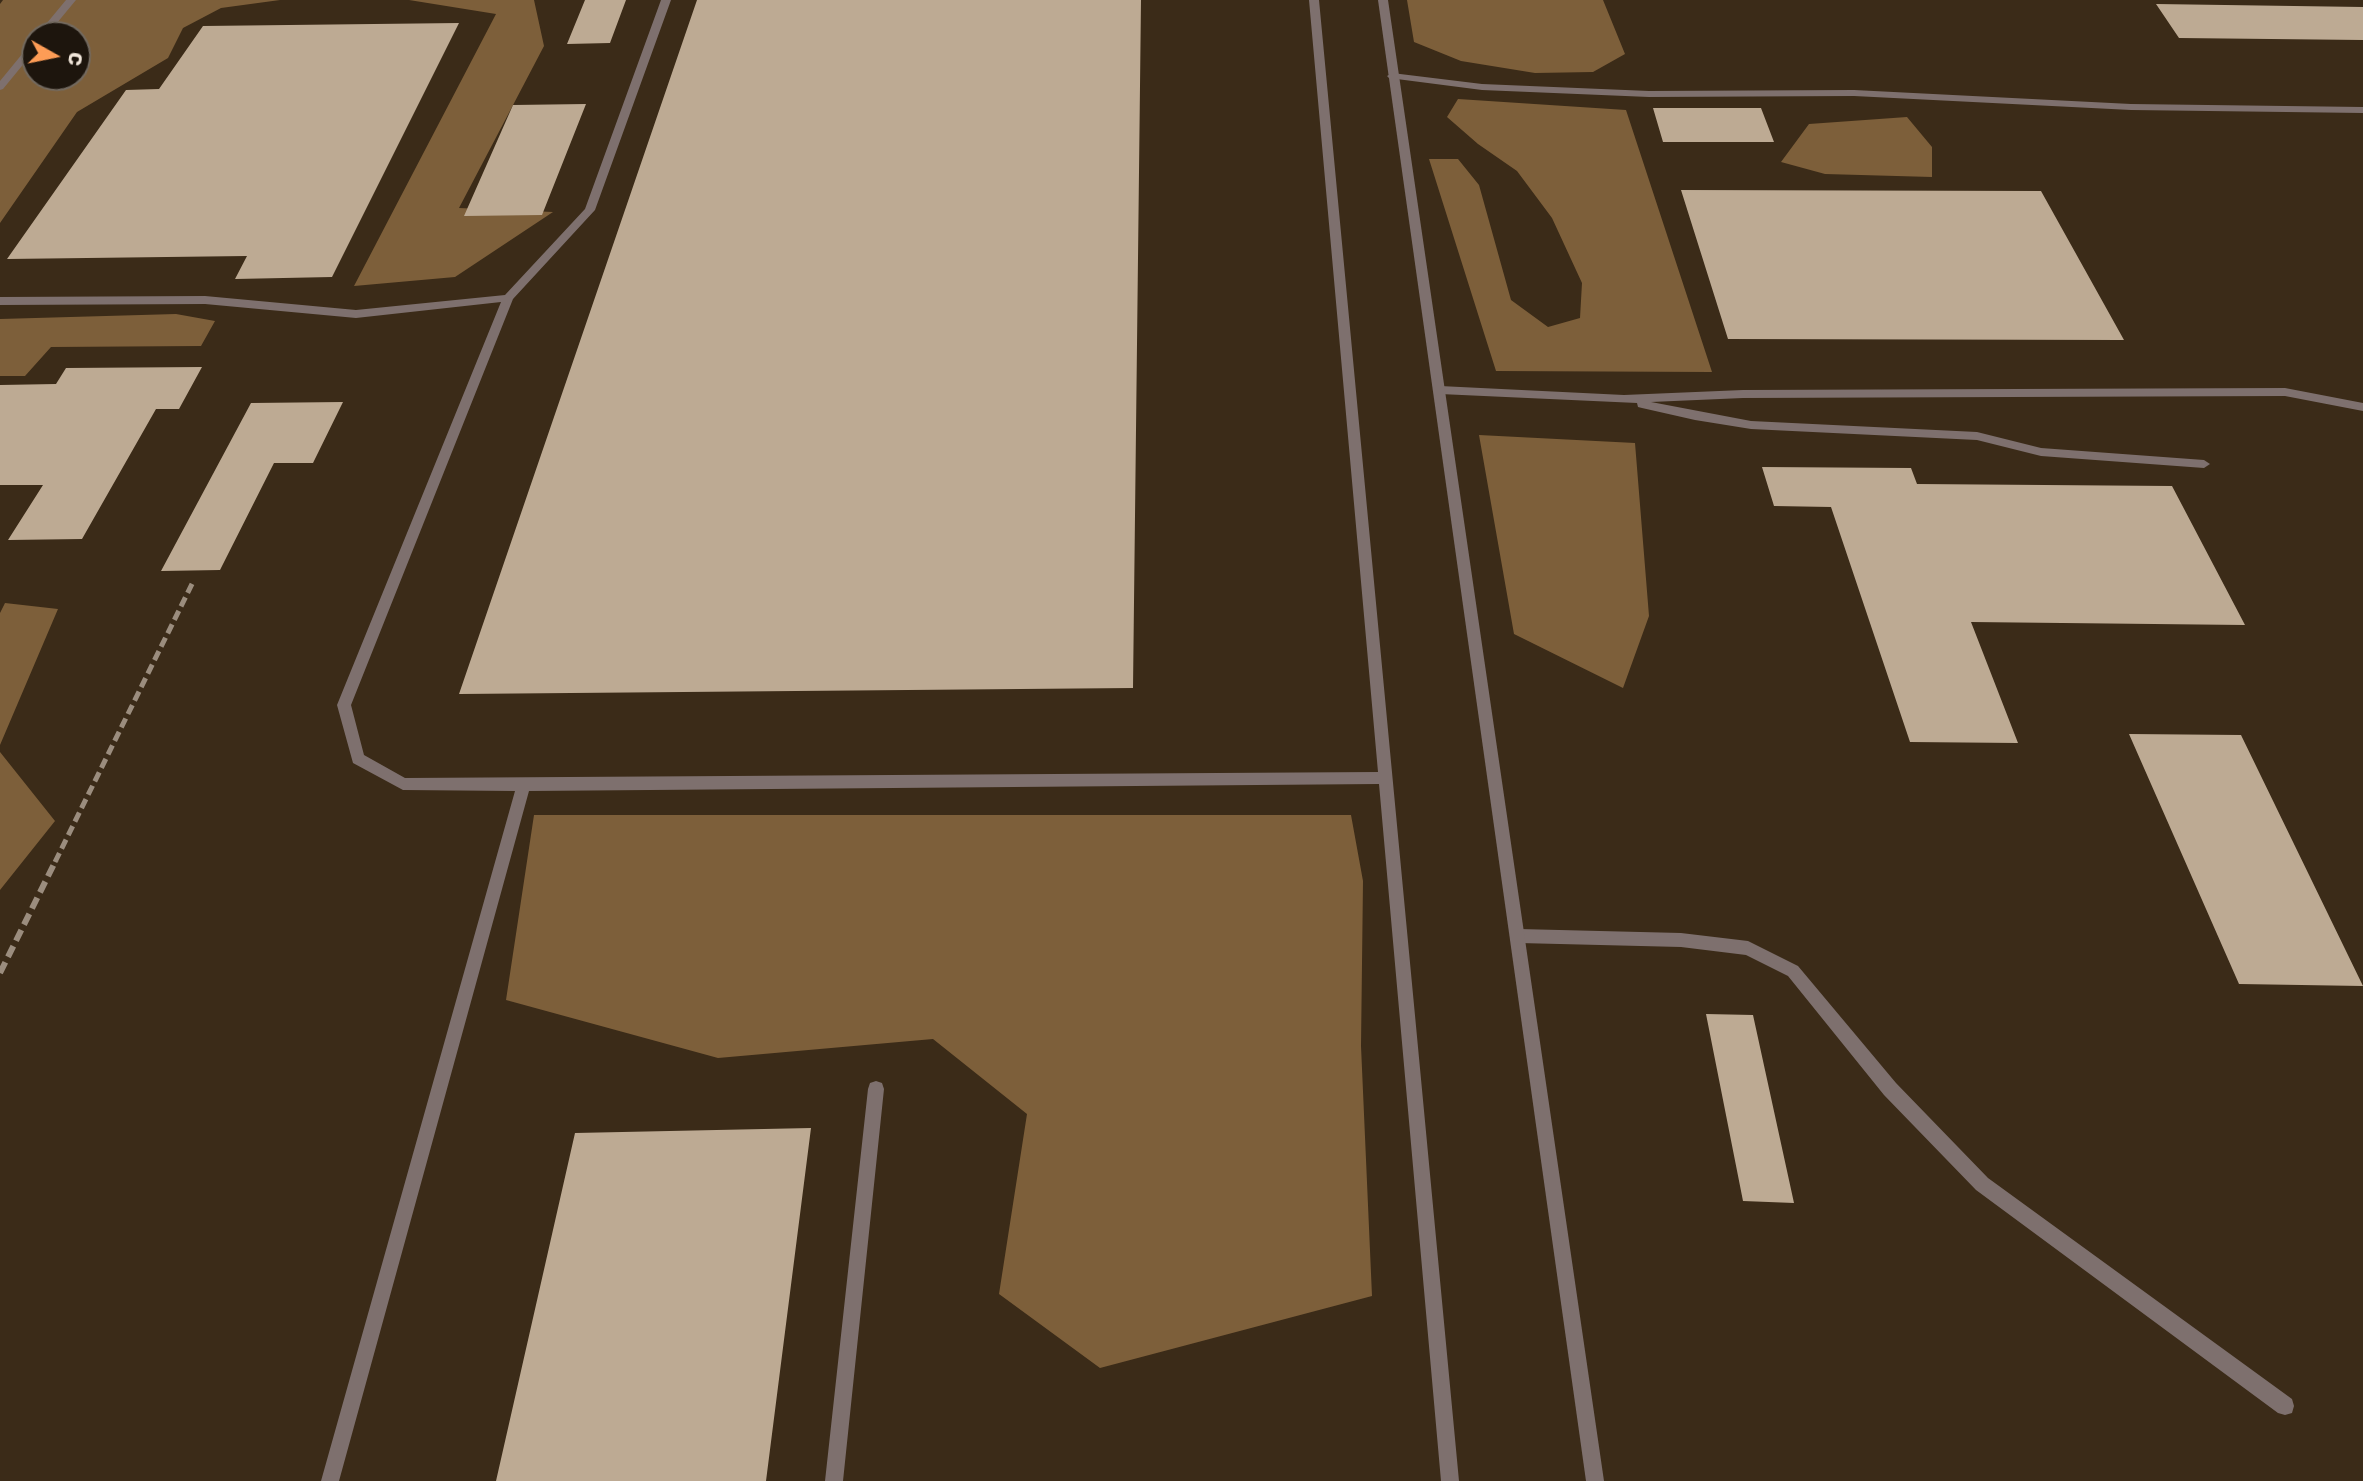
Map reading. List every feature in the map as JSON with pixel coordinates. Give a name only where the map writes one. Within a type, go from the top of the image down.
[{"type":"street","points":[[54,21],[71,0]]},
{"type":"street","points":[[666,0],[590,210],[508,298],[345,705],[358,759],[403,784],[1385,778]]},
{"type":"street","points":[[1314,0],[1450,1481]]},
{"type":"street","points":[[1383,0],[1595,1481]]},
{"type":"street","points":[[0,87],[21,61]]},
{"type":"street","points":[[1392,76],[1482,87],[1649,94],[1854,93],[2131,107],[2363,110]]},
{"type":"street","points":[[0,301],[205,300],[356,314],[508,298]]},
{"type":"street","points":[[1440,390],[1624,399],[1743,394],[2286,392],[2363,407]]},
{"type":"street","points":[[1624,399],[1695,416],[1751,425],[1977,436],[2041,452],[2204,464]]},
{"type":"street","points":[[330,1481],[524,785]]},
{"type":"street","points":[[1519,936],[1681,940],[1748,948],[1793,971],[1891,1089],[1982,1184],[2285,1406]]},
{"type":"street","points":[[834,1481],[876,1090]]},
{"type":"shaded area","points":[[3,0],[280,0],[221,8],[183,28],[168,58],[77,112],[0,223],[0,4]]},
{"type":"shaded area","points":[[409,0],[534,0],[544,46],[459,208],[553,212],[455,277],[354,286],[496,14]]},
{"type":"shaded area","points":[[1407,0],[1603,0],[1625,54],[1593,72],[1535,73],[1461,61],[1414,42]]},
{"type":"shaded area","points":[[1458,99],[1626,110],[1712,372],[1496,371],[1429,159],[1458,159],[1479,185],[1511,300],[1548,327],[1580,318],[1582,283],[1552,218],[1517,171],[1478,144],[1447,117]]},
{"type":"shaded area","points":[[1907,117],[1932,147],[1932,177],[1825,174],[1781,162],[1809,124]]},
{"type":"shaded area","points":[[176,314],[215,321],[201,346],[51,347],[25,376],[0,376],[0,319]]},
{"type":"shaded area","points":[[1479,435],[1635,443],[1649,616],[1623,688],[1514,634]]},
{"type":"shaded area","points":[[5,603],[58,609],[0,745],[0,613]]},
{"type":"shaded area","points":[[0,752],[55,821],[0,890]]},
{"type":"shaded area","points":[[534,815],[1351,815],[1363,881],[1361,1046],[1372,1296],[1100,1368],[999,1294],[1027,1114],[933,1039],[718,1058],[506,1000]]},
{"type":"building","points":[[585,0],[626,0],[610,43],[567,44]]},
{"type":"building","points":[[697,0],[1141,0],[1133,688],[459,694]]},
{"type":"building","points":[[2156,4],[2363,7],[2363,40],[2179,38]]},
{"type":"building","points":[[459,23],[332,277],[235,279],[247,256],[7,259],[126,90],[159,89],[203,26]]},
{"type":"building","points":[[586,104],[542,215],[464,216],[513,105]]},
{"type":"building","points":[[1653,108],[1761,108],[1774,142],[1663,142]]},
{"type":"building","points":[[1681,190],[2041,191],[2124,340],[1728,339]]},
{"type":"building","points":[[202,367],[179,409],[156,409],[82,539],[8,540],[43,485],[0,485],[0,385],[56,384],[66,368]]},
{"type":"building","points":[[343,402],[313,463],[274,463],[220,570],[161,571],[251,403]]},
{"type":"building","points":[[1762,467],[1911,468],[1917,484],[2172,486],[2245,625],[1971,622],[2018,743],[1910,742],[1831,507],[1774,506]]},
{"type":"building","points":[[2129,734],[2241,735],[2363,986],[2239,984]]},
{"type":"building","points":[[1706,1014],[1753,1015],[1794,1203],[1743,1201]]},
{"type":"building","points":[[811,1128],[766,1481],[496,1481],[575,1133]]},
{"type":"railway","points":[[55,862],[193,582]]},
{"type":"railway","points":[[0,973],[56,860]]}]
